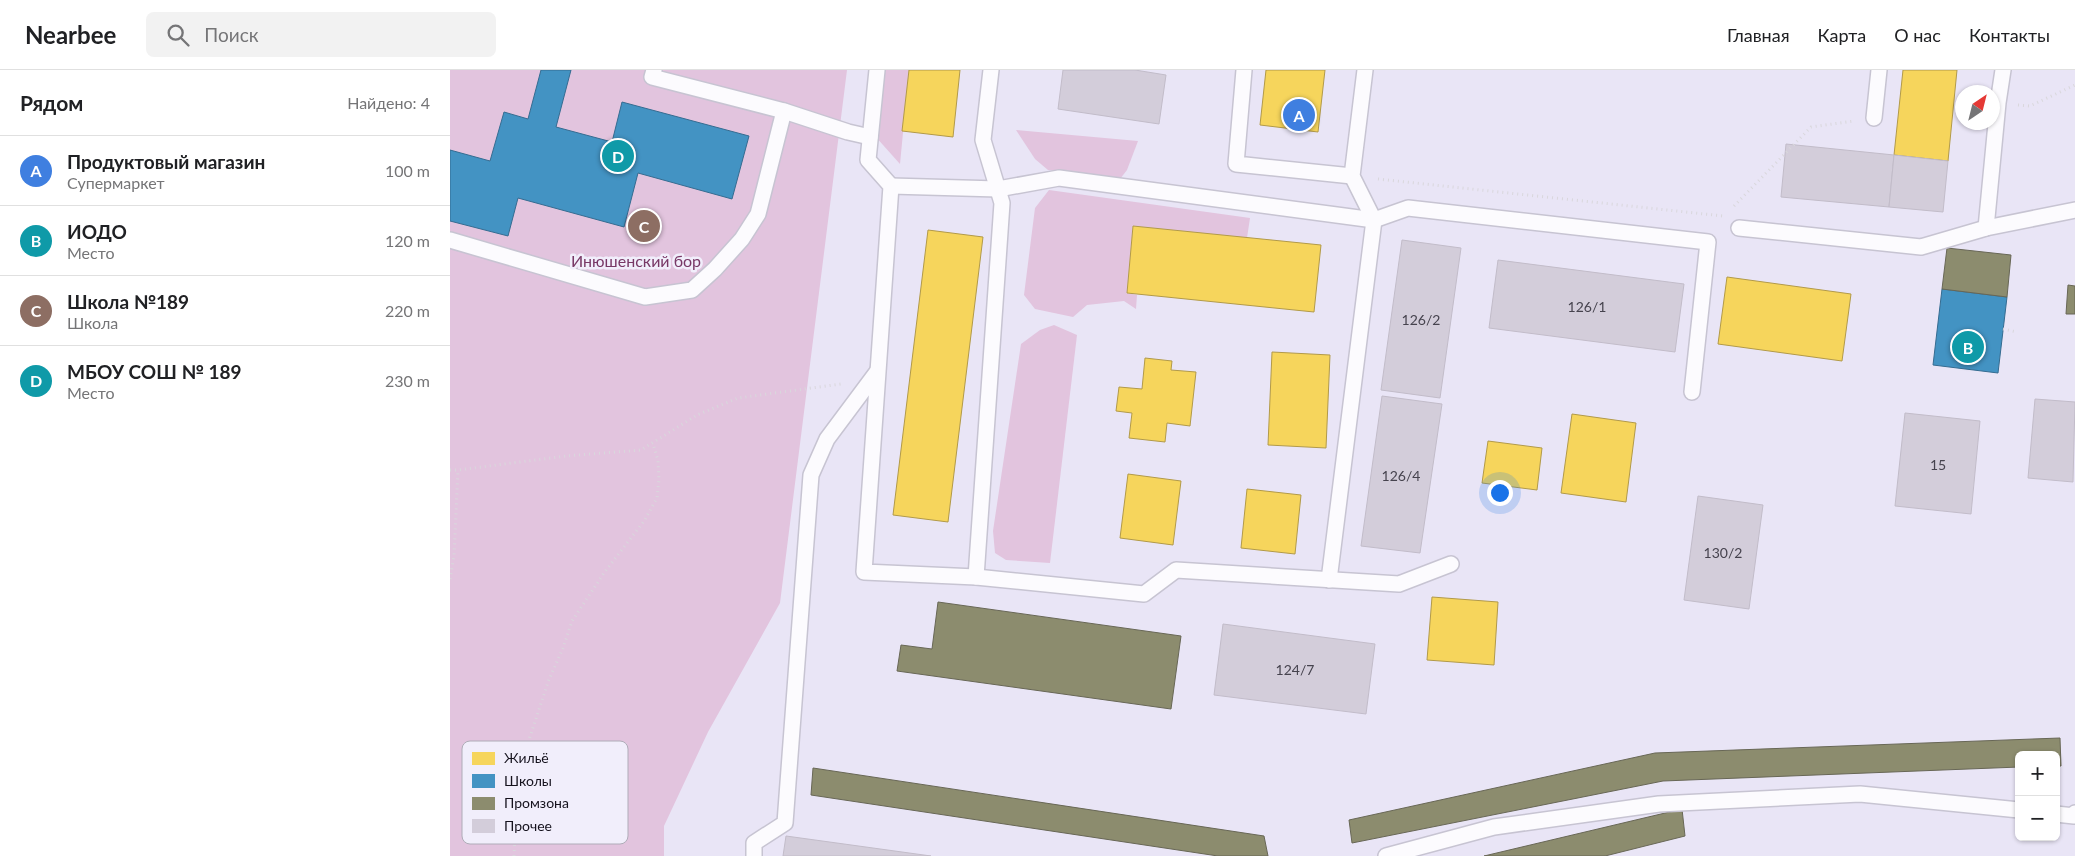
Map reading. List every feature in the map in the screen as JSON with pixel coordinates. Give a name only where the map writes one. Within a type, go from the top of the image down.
[{"type":"lane","points":[[654,70],[652,77],[784,111],[848,132],[870,137]]},
{"type":"lane","points":[[878,70],[868,160],[890,186],[874,376],[864,572],[976,577],[1144,594],[1176,570],[1399,584],[1451,564]]},
{"type":"lane","points":[[976,577],[1002,202],[983,140],[991,70]]},
{"type":"lane","points":[[1244,70],[1236,164],[1352,176]]},
{"type":"lane","points":[[1328,580],[1374,220],[1352,176],[1365,70]]},
{"type":"lane","points":[[1874,118],[1879,70]]},
{"type":"lane","points":[[2000,90],[2003,70]]},
{"type":"lane","points":[[450,240],[645,298],[692,290],[715,269],[742,239],[758,214],[784,111]]},
{"type":"lane","points":[[1986,228],[1995,130]]},
{"type":"lane","points":[[890,186],[998,189],[1059,178],[1374,220],[1408,208],[1708,242],[1692,392]]},
{"type":"lane","points":[[1739,228],[1921,247],[1986,228],[2075,210]]},
{"type":"lane","points":[[754,856],[754,843],[785,823],[811,475],[828,439],[874,376]]},
{"type":"lane","points":[[1386,856],[1494,827],[1659,804],[1860,794],[2015,810]]},
{"type":"lane","points":[[2060,814],[2074,816],[2075,813]]},
{"type":"path","points":[[2000,103],[2030,106],[2075,85]]},
{"type":"path","points":[[1725,216],[1811,127],[1874,118]]},
{"type":"path","points":[[1352,176],[1725,216],[1739,228]]},
{"type":"path","points":[[2004,329],[2017,332]]},
{"type":"path","points":[[450,470],[566,456],[641,450],[697,415],[738,398],[874,376]]},
{"type":"path","points":[[528,741],[572,621],[599,579],[644,522],[656,498],[659,480],[658,461],[653,443]]},
{"type":"path","points":[[450,579],[454,556],[458,470]]},
{"type":"green space","name":"Инюшенский бор","points":[[450,70],[847,70],[780,603],[708,732],[664,826],[664,856],[450,856]]},
{"type":"green space","points":[[883,70],[909,70],[900,164],[875,136]]},
{"type":"green space","points":[[1016,130],[1138,141],[1127,170],[1120,179],[1048,170],[1035,159]]},
{"type":"green space","points":[[1049,190],[1250,218],[1247,238],[1133,226],[1127,293],[1137,295],[1136,309],[1124,301],[1087,305],[1073,317],[1035,309],[1024,295],[1035,208]]},
{"type":"green space","points":[[1054,325],[1077,335],[1050,563],[1006,560],[995,553],[993,531],[1021,344],[1040,330]]},
{"type":"building: Жильё","points":[[909,70],[960,70],[953,137],[902,131]]},
{"type":"building: Жильё","points":[[1266,70],[1325,70],[1318,132],[1260,125]]},
{"type":"building: Жильё","points":[[1903,70],[1957,70],[1948,161],[1894,155]]},
{"type":"building: Жильё","points":[[1133,226],[1321,245],[1314,312],[1127,293]]},
{"type":"building: Жильё","points":[[928,230],[983,237],[948,522],[893,515]]},
{"type":"building: Жильё","points":[[1727,277],[1851,294],[1842,361],[1718,344]]},
{"type":"building: Жильё","points":[[1272,352],[1330,355],[1326,448],[1268,445]]},
{"type":"building: Жильё","points":[[1145,358],[1172,361],[1171,370],[1196,372],[1190,426],[1167,423],[1165,442],[1129,438],[1132,413],[1116,411],[1119,387],[1142,389]]},
{"type":"building: Жильё","points":[[1572,414],[1636,423],[1626,502],[1561,493]]},
{"type":"building: Жильё","points":[[1488,441],[1542,448],[1537,490],[1482,483]]},
{"type":"building: Жильё","points":[[1128,474],[1181,481],[1173,545],[1120,538]]},
{"type":"building: Жильё","points":[[1247,489],[1301,495],[1295,554],[1241,548]]},
{"type":"building: Жильё","points":[[1432,597],[1498,602],[1494,665],[1427,660]]},
{"type":"building: Школы","points":[[541,70],[571,70],[556,127],[612,142],[622,102],[749,136],[732,199],[638,173],[624,227],[518,198],[508,236],[450,221],[450,150],[490,161],[504,112],[528,119]]},
{"type":"building: Школы","points":[[1942,289],[2007,297],[1998,373],[1933,365]]},
{"type":"building: Промзона","points":[[1947,248],[2011,255],[2007,297],[1942,289]]},
{"type":"building: Промзона","points":[[2068,285],[2075,286],[2075,314],[2066,314]]},
{"type":"building: Промзона","points":[[938,602],[1181,636],[1171,709],[897,671],[901,645],[932,649]]},
{"type":"building: Промзона","points":[[2060,738],[2061,766],[2060,751],[2015,751],[2015,767],[1663,781],[1352,843],[1349,820],[1655,753]]},
{"type":"building: Промзона","points":[[813,768],[1264,836],[1268,856],[1218,856],[811,795]]},
{"type":"building: Промзона","points":[[1682,809],[1685,836],[1605,856],[1484,856]]},
{"type":"building: Прочее","points":[[1063,70],[1135,70],[1166,75],[1159,124],[1058,109]]},
{"type":"building: Прочее","points":[[1786,144],[1894,155],[1889,207],[1781,197]]},
{"type":"building: Прочее","points":[[1894,155],[1948,161],[1943,212],[1889,207]]},
{"type":"building: Прочее","points":[[1402,240],[1461,248],[1440,398],[1381,390]]},
{"type":"building: Прочее","points":[[1498,260],[1684,284],[1675,352],[1489,328]]},
{"type":"building: Прочее","points":[[1382,396],[1442,404],[1420,553],[1361,546]]},
{"type":"building: Прочее","points":[[2035,399],[2075,402],[2073,482],[2028,478]]},
{"type":"building: Прочее","points":[[1905,413],[1980,421],[1971,514],[1895,506]]},
{"type":"building: Прочее","points":[[1698,496],[1763,505],[1749,609],[1684,600]]},
{"type":"building: Прочее","points":[[1223,624],[1375,644],[1366,714],[1214,695]]},
{"type":"building: Прочее","points":[[786,836],[931,856],[783,856]]},
{"type":"place","name":"Продуктовый магазин","points":[[1299,115]]},
{"type":"place","name":"МБОУ СОШ № 189","points":[[618,156]]},
{"type":"place","name":"Школа №189","points":[[644,226]]},
{"type":"place","name":"ИОДО","points":[[1968,347]]}]
